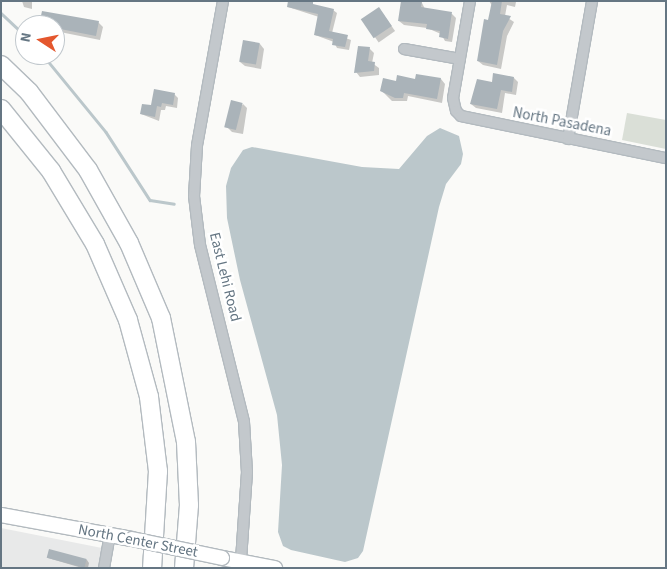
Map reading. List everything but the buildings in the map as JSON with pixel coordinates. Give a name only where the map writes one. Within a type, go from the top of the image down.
[{"type":"highway","points":[[1,65],[30,92],[88,170],[130,243],[161,318],[186,442],[189,505],[184,568]]},
{"type":"highway","points":[[1,108],[51,171],[90,236],[128,320],[149,397],[158,471],[152,568]]},
{"type":"street","name":"East Lehi Road","points":[[223,1],[197,146],[194,196],[200,245],[244,422],[247,472],[241,561]]},
{"type":"street","points":[[404,49],[460,59],[470,1]]},
{"type":"street","points":[[568,139],[592,1]]},
{"type":"street","name":"North Pasadena","points":[[460,59],[453,98],[456,111],[467,119],[666,158]]},
{"type":"street","name":"North Center Street","points":[[1,515],[275,568]]},
{"type":"street","points":[[104,568],[110,535]]},
{"type":"shaded area","points":[[627,113],[666,120],[666,149],[622,140]]},
{"type":"shaded area","points":[[440,128],[459,136],[463,154],[461,164],[446,184],[439,207],[363,551],[358,558],[345,562],[291,550],[283,546],[278,532],[282,465],[277,415],[240,280],[227,218],[226,186],[231,168],[243,150],[252,147],[362,167],[399,169],[427,136]]},
{"type":"shaded area","points":[[1,528],[102,548],[98,568],[1,568]]},
{"type":"waterway","points":[[1,13],[15,26]]},
{"type":"waterway","points":[[51,65],[106,132],[150,200],[174,204]]}]
